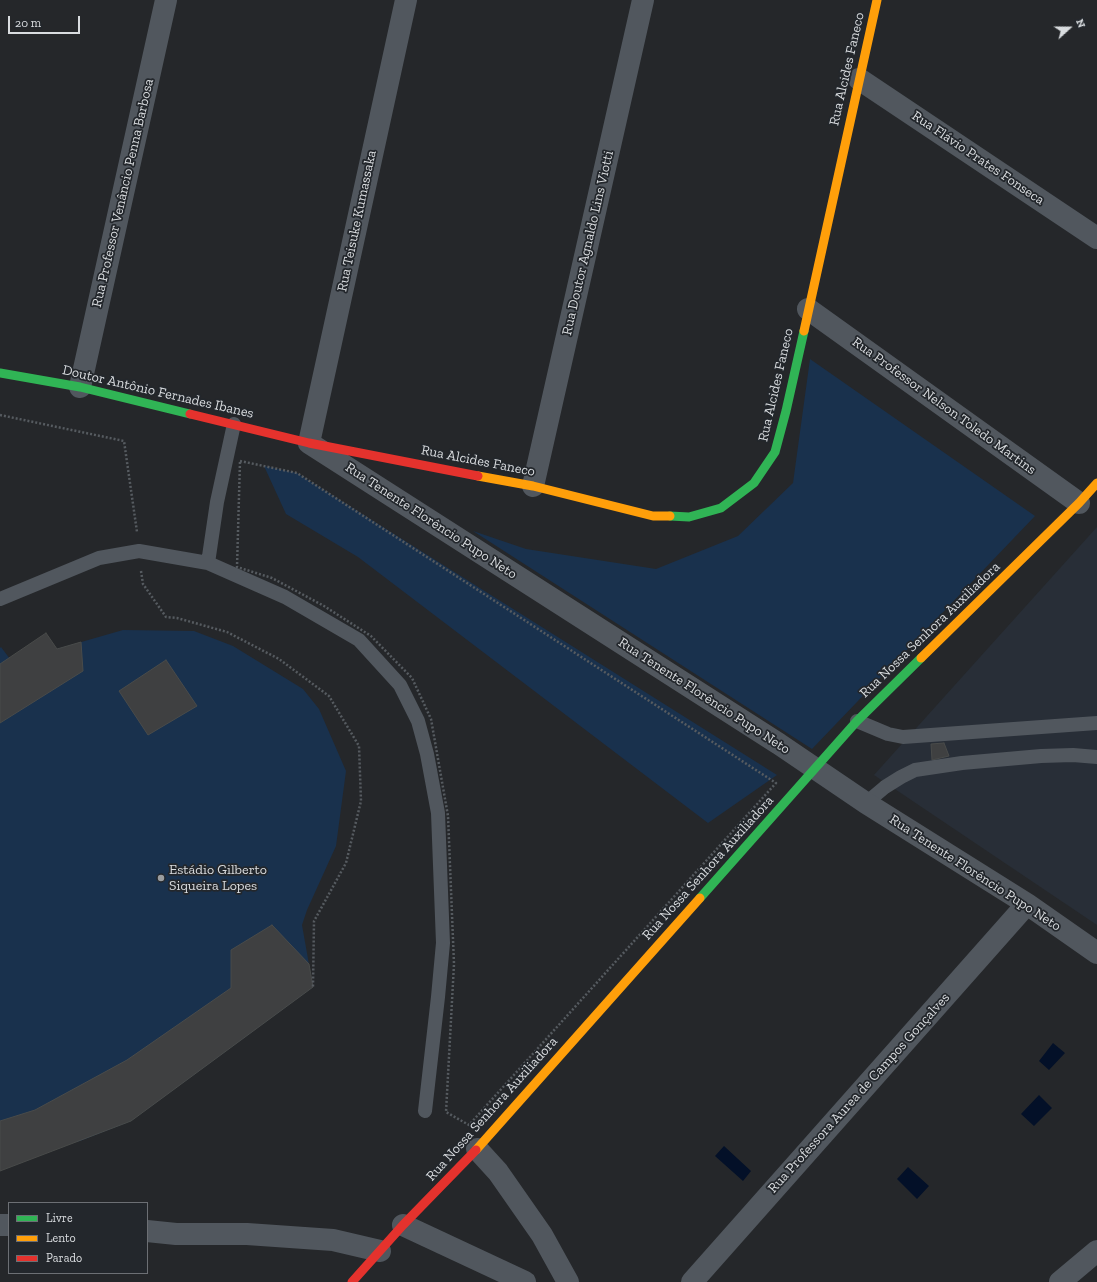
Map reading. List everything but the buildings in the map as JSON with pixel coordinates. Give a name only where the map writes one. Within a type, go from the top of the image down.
[{"type":"street","name":"Rua Professor Venâncio Penna Barbosa","points":[[80,387],[166,0]]},
{"type":"street","name":"Rua Teisuke Kumassaka","points":[[309,443],[406,0]]},
{"type":"street","name":"Rua Doutor Agnaldo Lins Viotti","points":[[533,486],[643,0]]},
{"type":"street","name":"Rua Alcides Faneco","points":[[309,443],[533,486],[653,516],[689,517],[721,508],[754,483],[775,452],[786,411],[858,78],[877,0]]},
{"type":"street","name":"Rua Flávio Prates Fonseca","points":[[858,78],[1097,238]]},
{"type":"street","name":"Rua Professor Nelson Toledo Martins","points":[[808,309],[1079,504]]},
{"type":"street","name":"Doutor Antônio Fernades Ibanes","points":[[0,373],[80,387],[309,443]]},
{"type":"street","name":"Rua Tenente Florêncio Pupo Neto","points":[[309,443],[816,767],[866,803],[1027,904],[1097,953]]},
{"type":"street","name":"Rua Nossa Senhora Auxiliadora","points":[[352,1282],[403,1225],[478,1149],[857,721],[1079,504],[1097,483]]},
{"type":"street","name":"Rua Professora Aurea de Campos Gonçalves","points":[[692,1282],[1027,904]]},
{"type":"street","points":[[478,1149],[498,1172],[542,1235],[568,1282]]},
{"type":"street","points":[[403,1225],[525,1282]]},
{"type":"street","points":[[148,1232],[176,1234],[247,1234],[333,1240],[380,1251]]},
{"type":"street","points":[[1060,1282],[1097,1251]]},
{"type":"lane","points":[[208,563],[217,502],[234,424]]},
{"type":"lane","points":[[0,599],[100,558],[139,551],[208,563],[285,597],[359,640],[400,686],[418,721],[427,754],[438,814],[443,943],[425,1111]]},
{"type":"lane","points":[[857,721],[888,734],[903,738],[1097,723]]},
{"type":"lane","points":[[866,803],[885,787],[915,770],[962,763],[1034,756],[1073,755],[1097,757]]},
{"type":"path","points":[[0,415],[124,441],[143,584],[166,618],[177,618],[227,632],[279,659],[329,696],[359,746],[361,801],[346,863],[314,922],[313,987]]},
{"type":"path","points":[[240,461],[297,473],[776,783],[468,1125],[446,1112],[454,964],[448,816],[431,719],[412,678],[371,636],[324,606],[272,578],[236,567],[240,461]]},
{"type":"shaded area","points":[[810,359],[1035,516],[812,749],[473,531],[526,549],[656,569],[738,536],[793,483]]},
{"type":"shaded area","points":[[264,466],[297,473],[777,775],[708,823],[358,557],[286,514]]},
{"type":"shaded area","points":[[1097,527],[1097,925],[874,775]]},
{"type":"shaded area","name":"Estádio Gilberto Siqueira Lopes","points":[[123,630],[194,631],[233,646],[303,689],[319,709],[346,771],[336,846],[307,910],[302,925],[313,987],[131,1121],[80,1141],[0,1158],[0,648],[1,647],[10,659],[57,649]]},
{"type":"shaded area","points":[[1053,1043],[1065,1053],[1049,1070],[1039,1061]]},
{"type":"shaded area","points":[[1039,1095],[1052,1108],[1034,1126],[1021,1114]]},
{"type":"shaded area","points":[[724,1146],[751,1171],[743,1181],[715,1156]]},
{"type":"shaded area","points":[[908,1167],[929,1186],[917,1199],[897,1179]]},
{"type":"traffic: fast","points":[[670,516],[689,517],[721,508],[754,483],[775,452],[804,331]]},
{"type":"traffic: fast","points":[[0,373],[80,387],[190,414]]},
{"type":"traffic: fast","points":[[700,898],[857,721],[921,658]]},
{"type":"traffic: slow","points":[[804,331],[877,0]]},
{"type":"traffic: slow","points":[[478,476],[533,486],[653,516],[670,516]]},
{"type":"traffic: slow","points":[[921,658],[1079,503],[1097,483]]},
{"type":"traffic: slow","points":[[476,1150],[700,898]]},
{"type":"traffic: jam","points":[[190,414],[309,443],[478,476]]},
{"type":"traffic: jam","points":[[352,1282],[403,1225],[476,1150]]},
{"type":"place","name":"Estádio Gilberto Siqueira Lopes","points":[[161,878]]}]
